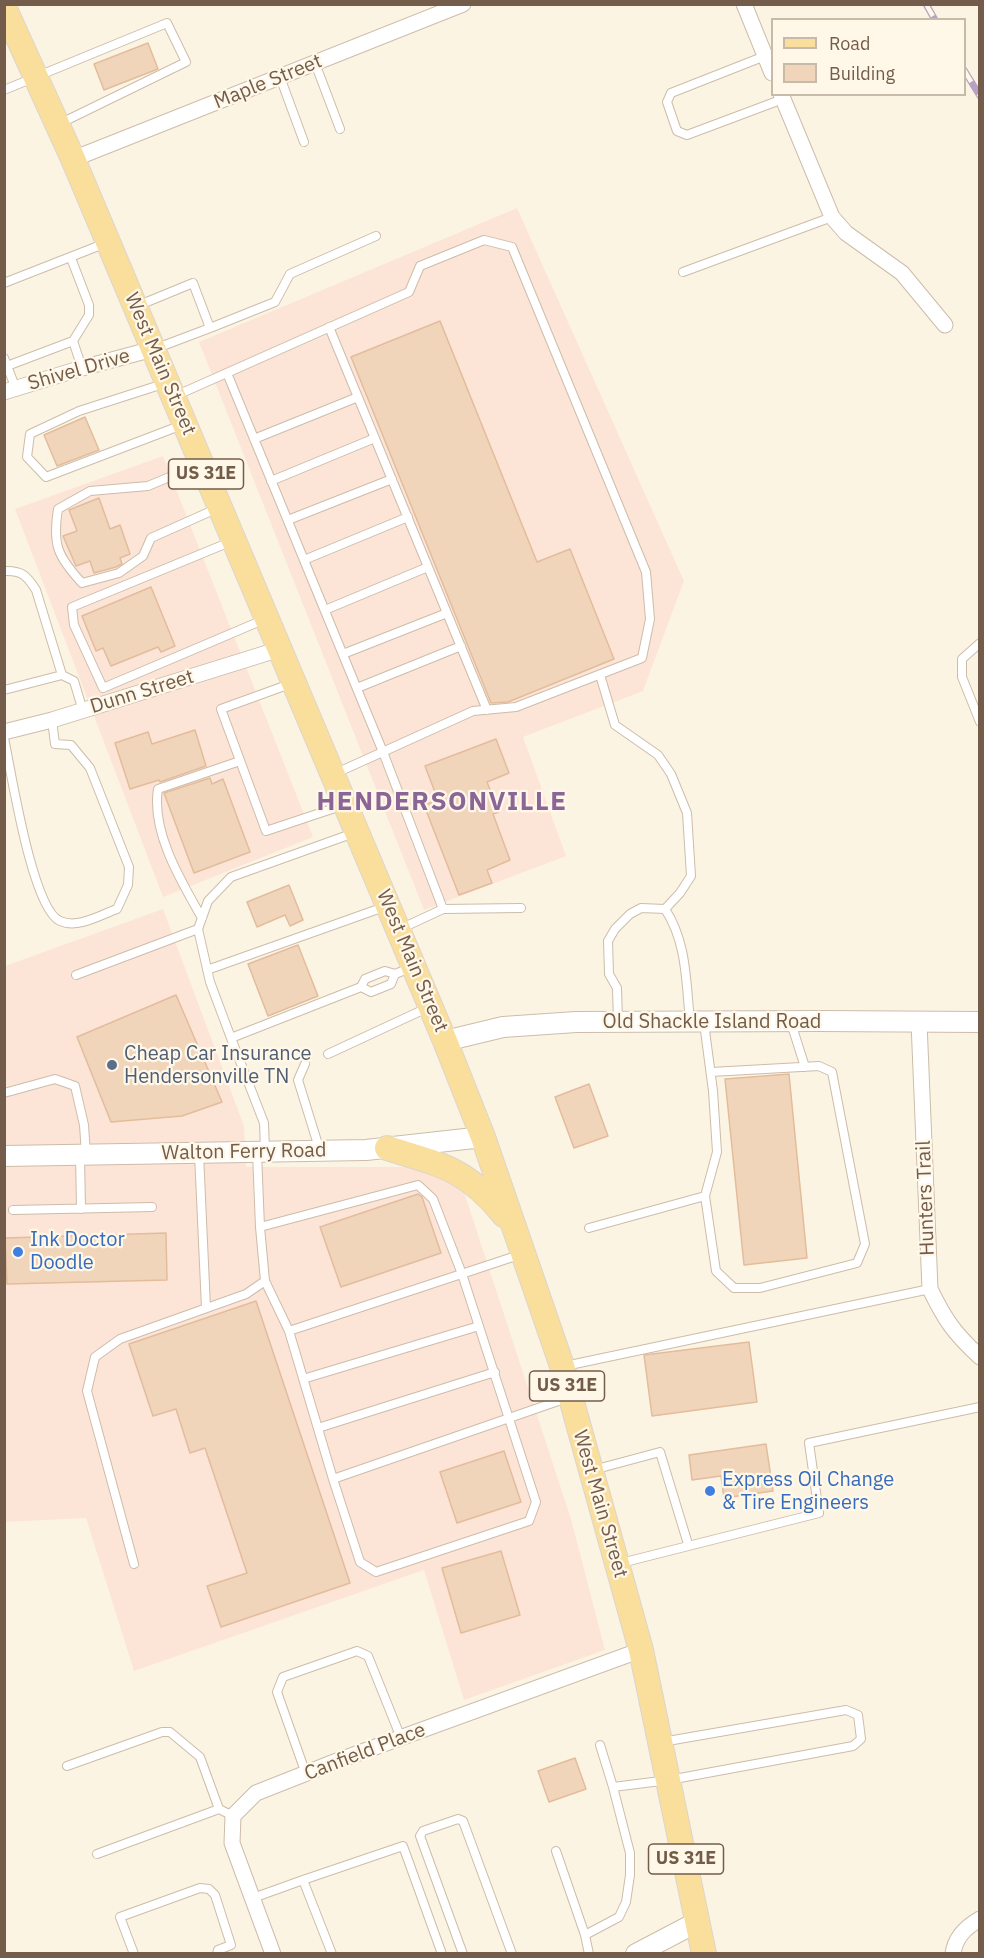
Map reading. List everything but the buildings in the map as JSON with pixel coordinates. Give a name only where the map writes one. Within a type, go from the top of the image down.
[{"type":"main road","name":"West Main Street","points":[[4,7],[73,159],[388,905],[398,930],[404,970],[431,1006],[483,1137],[562,1366],[641,1650],[705,1953]]},
{"type":"main road","points":[[387,1148],[440,1164],[468,1178],[489,1196],[514,1228]]},
{"type":"street","name":"Maple Street","points":[[73,159],[463,4]]},
{"type":"street","points":[[744,4],[771,71]]},
{"type":"street","points":[[782,97],[832,217],[846,233],[902,273],[945,325]]},
{"type":"street","name":"Shivel Drive","points":[[10,391],[153,349]]},
{"type":"street","name":"Dunn Street","points":[[4,732],[83,711],[280,649]]},
{"type":"street","name":"Old Shackle Island Road","points":[[446,1041],[503,1027],[576,1022],[980,1022]]},
{"type":"street","name":"Hunters Trail","points":[[919,1022],[930,1289],[946,1321],[961,1340],[980,1358]]},
{"type":"street","name":"Walton Ferry Road","points":[[4,1156],[320,1151],[387,1148],[483,1137]]},
{"type":"street","name":"Canfield Place","points":[[226,1812],[256,1793],[641,1650]]},
{"type":"street","points":[[226,1812],[232,1842],[273,1953]]},
{"type":"street","points":[[953,1953],[964,1928],[980,1919]]},
{"type":"street","points":[[636,1953],[699,1921]]},
{"type":"lane","points":[[4,90],[167,23],[186,62],[57,125]]},
{"type":"lane","points":[[765,56],[670,93],[668,102],[677,131],[687,135],[782,97]]},
{"type":"lane","points":[[315,63],[340,129]]},
{"type":"lane","points":[[280,77],[304,142]]},
{"type":"lane","points":[[683,272],[832,217]]},
{"type":"lane","points":[[153,349],[275,302],[290,274],[376,236]]},
{"type":"lane","points":[[185,424],[46,477],[27,457],[30,434],[79,411],[171,390],[227,373],[409,292],[420,266],[484,240],[512,247],[646,572],[650,619],[642,658],[516,707],[473,711],[333,774]]},
{"type":"lane","points":[[4,283],[108,243]]},
{"type":"lane","points":[[10,391],[6,362],[73,341],[89,315],[89,305],[71,258]]},
{"type":"lane","points":[[135,306],[193,283],[210,328]]},
{"type":"lane","points":[[329,327],[487,710]]},
{"type":"lane","points":[[73,341],[82,368]]},
{"type":"lane","points":[[227,373],[383,752],[443,909]]},
{"type":"lane","points":[[254,439],[358,397]]},
{"type":"lane","points":[[271,481],[375,438]]},
{"type":"lane","points":[[202,464],[148,486],[90,491],[58,509],[54,532],[63,562],[82,583],[120,573],[143,556],[151,538],[220,507]]},
{"type":"lane","points":[[288,520],[392,479]]},
{"type":"lane","points":[[304,560],[408,517]]},
{"type":"lane","points":[[234,540],[72,607],[75,625],[103,688],[267,618]]},
{"type":"lane","points":[[325,610],[428,567]]},
{"type":"lane","points":[[4,571],[16,570],[29,579],[36,590],[62,675]]},
{"type":"lane","points":[[343,654],[447,613]]},
{"type":"lane","points":[[980,644],[962,658],[962,677],[980,722]]},
{"type":"lane","points":[[357,688],[461,646]]},
{"type":"lane","points":[[4,690],[62,675],[74,681],[83,711]]},
{"type":"lane","points":[[600,675],[615,725],[658,755],[671,774],[687,813],[691,876],[680,893],[665,909],[641,908],[630,914],[615,929],[608,941],[609,974],[617,988],[618,1023]]},
{"type":"lane","points":[[294,683],[221,709],[266,831],[345,805]]},
{"type":"lane","points":[[4,738],[33,874],[48,911],[59,921],[81,923],[117,909],[128,885],[129,867],[90,768],[71,745],[55,744],[52,720]]},
{"type":"lane","points":[[202,918],[180,879],[162,832],[155,805],[158,789],[240,760]]},
{"type":"lane","points":[[260,1227],[418,1185],[433,1199],[462,1274],[536,1502],[529,1521],[376,1572],[360,1562],[289,1331],[265,1281],[260,1227],[261,1152],[264,1123],[207,970],[198,929],[208,901],[231,877],[357,832]]},
{"type":"lane","points":[[207,970],[388,905]]},
{"type":"lane","points":[[398,930],[443,909],[521,908]]},
{"type":"lane","points":[[665,909],[671,918],[684,952],[697,1023],[711,1072],[717,1152],[705,1196],[716,1271],[734,1288],[760,1288],[857,1263],[866,1244],[832,1072],[819,1066],[711,1072]]},
{"type":"lane","points":[[76,975],[198,929]]},
{"type":"lane","points":[[231,1038],[361,987],[366,979],[385,971],[404,970]]},
{"type":"lane","points":[[361,987],[371,992],[391,984],[404,970]]},
{"type":"lane","points":[[328,1054],[431,1006]]},
{"type":"lane","points":[[791,1021],[806,1067]]},
{"type":"lane","points":[[305,1064],[298,1080],[320,1151]]},
{"type":"lane","points":[[4,1093],[55,1079],[75,1086],[84,1125],[81,1209]]},
{"type":"lane","points":[[199,1153],[206,1308]]},
{"type":"lane","points":[[589,1228],[705,1196]]},
{"type":"lane","points":[[13,1210],[152,1207]]},
{"type":"lane","points":[[289,1331],[523,1254]]},
{"type":"lane","points":[[134,1564],[87,1391],[95,1357],[120,1339],[246,1294],[265,1281]]},
{"type":"lane","points":[[562,1366],[930,1289]]},
{"type":"lane","points":[[303,1379],[479,1326]]},
{"type":"lane","points":[[318,1428],[495,1372]]},
{"type":"lane","points":[[333,1479],[570,1397]]},
{"type":"lane","points":[[617,1564],[819,1513],[809,1443],[980,1407]]},
{"type":"lane","points":[[591,1471],[660,1452],[688,1545]]},
{"type":"lane","points":[[306,1774],[277,1692],[283,1677],[357,1651],[368,1656],[401,1738]]},
{"type":"lane","points":[[613,1787],[669,1780],[853,1746],[861,1739],[858,1715],[846,1710],[660,1742]]},
{"type":"lane","points":[[67,1766],[162,1732],[170,1732],[200,1757],[226,1812],[96,1854]]},
{"type":"lane","points":[[585,1935],[619,1917],[626,1902],[630,1875],[630,1853],[600,1744]]},
{"type":"lane","points":[[463,1953],[420,1836],[423,1831],[458,1818],[463,1821],[512,1953]]},
{"type":"lane","points":[[253,1898],[403,1846],[442,1953]]},
{"type":"lane","points":[[556,1851],[589,1953]]},
{"type":"lane","points":[[303,1880],[332,1953]]},
{"type":"lane","points":[[134,1953],[120,1917],[200,1888],[209,1889],[214,1895],[231,1944],[218,1950],[217,1953]]},
{"type":"shaded area","points":[[517,208],[684,581],[643,691],[523,737],[566,856],[424,910],[199,342]]},
{"type":"shaded area","points":[[163,456],[313,837],[163,897],[15,509]]},
{"type":"shaded area","points":[[163,909],[244,1126],[246,1167],[418,1167],[463,1189],[571,1519],[605,1650],[464,1700],[424,1570],[134,1671],[86,1518],[5,1522],[5,966]]},
{"type":"railway","points":[[926,4],[934,18]]},
{"type":"railway","points":[[966,73],[980,96]]},
{"type":"place","name":"Cheap Car Insurance Hendersonville TN","points":[[112,1065]]},
{"type":"place","name":"Ink Doctor Doodle","points":[[18,1252]]},
{"type":"place","name":"Express Oil Change & Tire Engineers","points":[[710,1491]]},
{"type":"district","name":"HENDERSONVILLE","points":[[442,802]]}]
